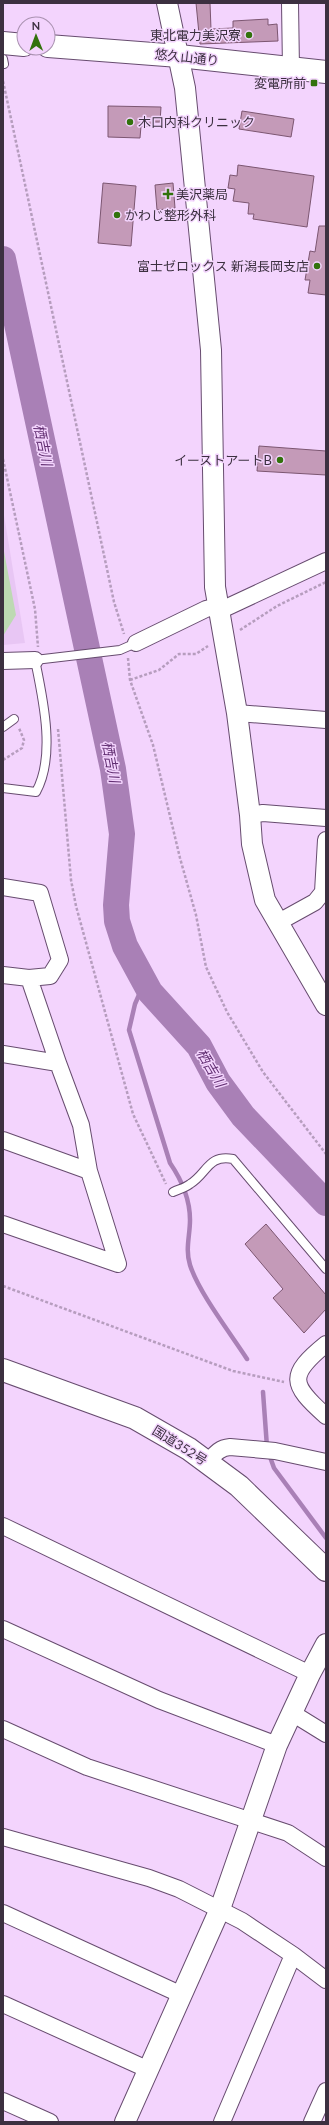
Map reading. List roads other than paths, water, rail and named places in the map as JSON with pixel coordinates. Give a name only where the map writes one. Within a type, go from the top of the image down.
[{"type":"highway","name":"悠久山通り","points":[[56,47],[179,56],[326,72]]},
{"type":"highway","points":[[3,56],[16,49]]},
{"type":"highway","name":"国道352号","points":[[3,1370],[136,1418],[189,1449],[208,1462],[266,1511],[326,1570]]},
{"type":"street","points":[[167,3],[185,88],[211,350],[215,587],[237,714],[250,815],[252,844],[257,871],[265,900],[277,923],[324,997]]},
{"type":"street","points":[[290,3],[291,69]]},
{"type":"street","points":[[129,646],[206,609],[218,608],[326,561]]},
{"type":"street","points":[[3,661],[41,658]]},
{"type":"street","points":[[237,714],[326,720]]},
{"type":"street","points":[[250,815],[263,813],[326,818]]},
{"type":"street","points":[[277,923],[315,902],[323,892],[326,840]]},
{"type":"street","points":[[3,887],[40,893],[60,960],[50,976],[29,978],[3,975]]},
{"type":"street","points":[[3,1224],[118,1264],[89,1171],[81,1125],[29,978]]},
{"type":"street","points":[[3,1054],[58,1063]]},
{"type":"street","points":[[3,1140],[89,1171]]},
{"type":"street","points":[[326,1344],[306,1361],[299,1372],[298,1385],[302,1393],[326,1416]]},
{"type":"street","points":[[208,1462],[224,1448],[268,1451],[326,1462]]},
{"type":"street","points":[[3,1526],[310,1674]]},
{"type":"street","points":[[3,1629],[159,1700],[277,1746]]},
{"type":"street","points":[[126,2122],[220,1909],[277,1746],[310,1674],[326,1644]]},
{"type":"street","points":[[292,1713],[326,1734]]},
{"type":"street","points":[[3,1729],[87,1767],[288,1834],[326,1858]]},
{"type":"street","points":[[3,1837],[149,1878],[179,1889],[220,1909],[242,1922],[293,1955],[326,1980]]},
{"type":"street","points":[[3,1913],[182,1995]]},
{"type":"street","points":[[222,2122],[293,1955]]},
{"type":"street","points":[[3,2004],[149,2070]]},
{"type":"street","points":[[312,2122],[326,2091]]},
{"type":"street","points":[[3,2101],[50,2122]]},
{"type":"lane","points":[[3,788],[36,792],[41,783],[46,728],[41,658],[120,650],[129,646]]},
{"type":"lane","points":[[3,727],[14,719]]},
{"type":"lane","points":[[173,1192],[191,1184],[215,1161],[223,1157],[233,1159],[326,1269]]},
{"type":"waterway","name":"栖吉川","points":[[3,259],[113,769],[122,834],[116,905],[117,921],[125,946],[150,992],[199,1046],[218,1082],[243,1116],[326,1203]]},
{"type":"waterway","points":[[143,976],[142,988],[135,1004],[129,1030],[170,1163],[178,1176],[187,1197],[190,1212],[188,1248],[190,1265],[200,1288],[247,1359]]},
{"type":"waterway","points":[[263,1392],[267,1447]]},
{"type":"waterway","points":[[269,1454],[274,1468],[326,1538]]},
{"type":"place","name":"東北電力美沢寮","points":[[249,35]]},
{"type":"place","name":"変電所前","points":[[314,83]]},
{"type":"place","name":"木口内科クリニック","points":[[130,122]]},
{"type":"place","name":"美沢薬局","points":[[168,194]]},
{"type":"place","name":"かわじ整形外科","points":[[117,215]]},
{"type":"place","name":"富士ゼロックス 新潟長岡支店","points":[[317,266]]},
{"type":"place","name":"イーストアートB","points":[[280,460]]}]
